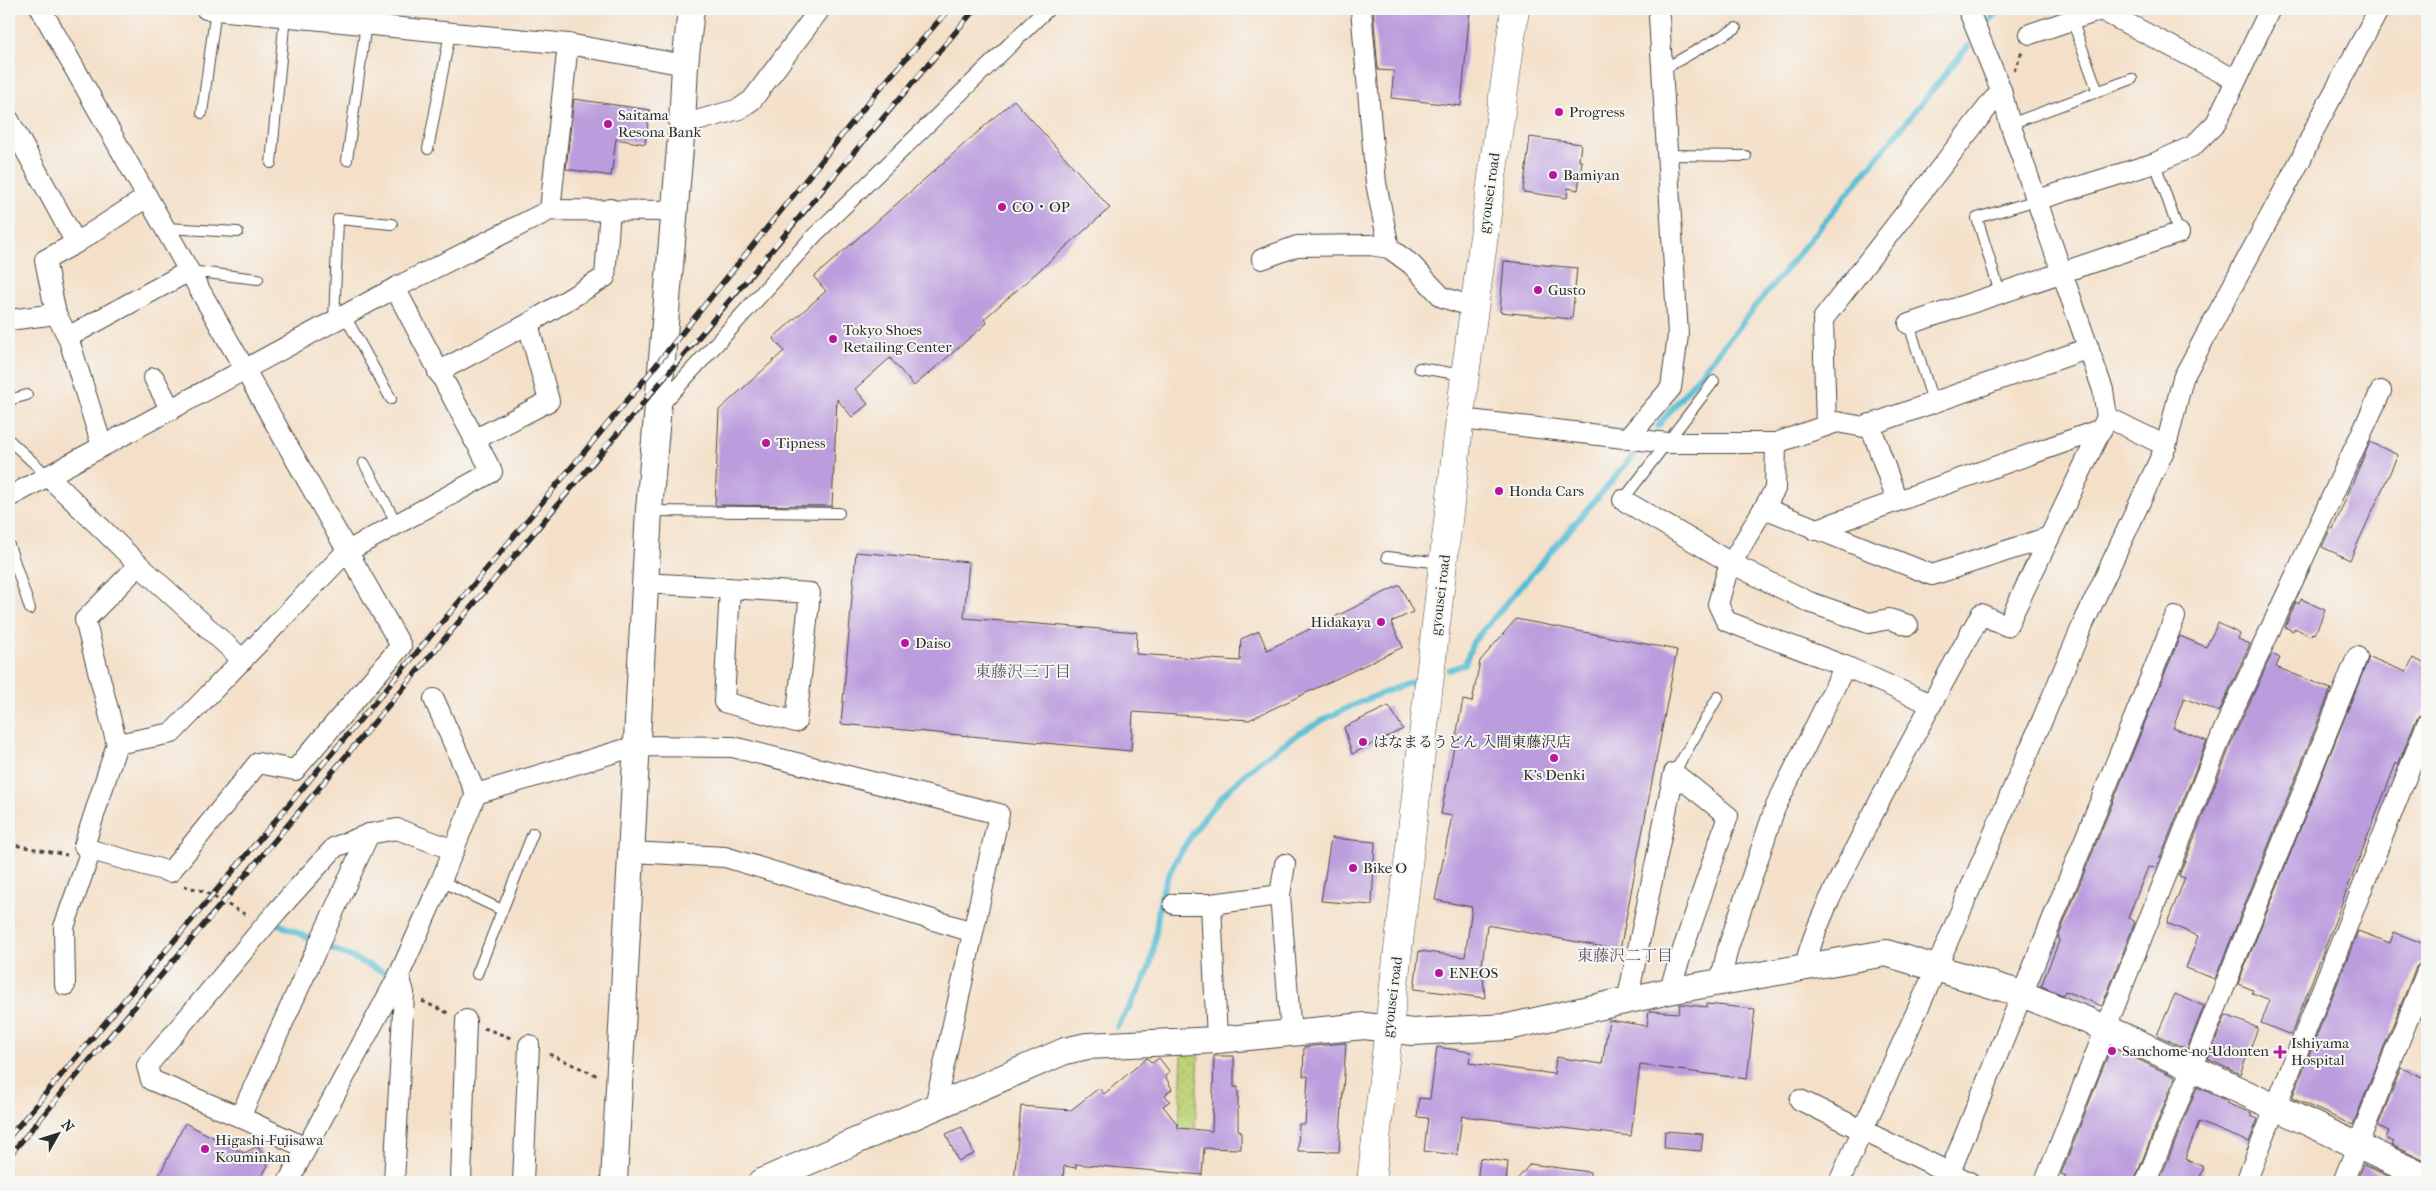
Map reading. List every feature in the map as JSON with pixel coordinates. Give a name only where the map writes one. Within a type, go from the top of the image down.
[{"type":"highway","name":"gyousei road","points":[[1371,1182],[1465,375],[1515,9]]},
{"type":"street","points":[[41,9],[246,370],[346,552],[401,646],[295,770],[258,763],[170,872],[91,850],[84,846],[117,744],[86,620],[138,565]]},
{"type":"street","points":[[206,9],[243,10],[285,16],[568,44],[685,65]]},
{"type":"street","points":[[614,1182],[649,510],[673,211],[682,125],[685,65],[692,9]]},
{"type":"street","points":[[682,125],[740,109],[752,100],[820,9]]},
{"type":"street","points":[[656,410],[815,235],[1047,9]]},
{"type":"street","points":[[1361,9],[1376,183],[1389,248]]},
{"type":"street","points":[[1805,966],[1809,948],[1850,859],[1931,704],[1981,614],[2008,626],[2105,423],[2103,390],[2010,124],[2001,90],[1968,9]]},
{"type":"street","points":[[2037,200],[2155,163],[2193,146],[2216,123],[2270,9]]},
{"type":"street","points":[[1839,1182],[1936,969],[2084,622],[2166,446],[2183,378],[2379,9]]},
{"type":"street","points":[[2030,34],[2101,10],[2115,12],[2236,80]]},
{"type":"street","points":[[1627,439],[1671,388],[1678,335],[1659,17]]},
{"type":"street","points":[[550,210],[568,44]]},
{"type":"street","points":[[1826,426],[1823,318],[2001,90]]},
{"type":"street","points":[[9,120],[76,243]]},
{"type":"street","points":[[102,446],[68,337],[56,314],[45,260],[76,243],[147,197]]},
{"type":"street","points":[[438,372],[528,324],[605,277],[610,209]]},
{"type":"street","points":[[9,497],[395,288],[550,210],[673,211]]},
{"type":"street","points":[[1909,324],[2179,233]]},
{"type":"street","points":[[1262,259],[1297,246],[1370,245],[1389,248],[1411,264],[1442,297],[1474,307]]},
{"type":"street","points":[[68,337],[190,271]]},
{"type":"street","points":[[117,744],[172,733],[346,552],[492,472],[395,288]]},
{"type":"street","points":[[9,320],[56,314]]},
{"type":"street","points":[[474,440],[549,401],[528,324]]},
{"type":"street","points":[[1460,419],[1667,443],[1776,443],[1837,422],[1864,426],[2089,348]]},
{"type":"street","points":[[154,378],[171,410]]},
{"type":"street","points":[[2045,1182],[2225,727],[2381,391]]},
{"type":"street","points":[[1814,530],[1898,501],[2105,423],[2166,446]]},
{"type":"street","points":[[1870,424],[1898,501]]},
{"type":"street","points":[[1776,443],[1775,489],[1731,563],[1718,604],[1726,621],[1845,666],[1931,704]]},
{"type":"street","points":[[48,476],[138,565],[243,660]]},
{"type":"street","points":[[1623,500],[1731,563],[1818,605],[1869,623],[1889,619],[1908,625]]},
{"type":"street","points":[[1764,508],[1814,530],[1932,575],[2049,537]]},
{"type":"street","points":[[645,583],[730,588],[810,593],[796,722],[724,702],[730,588]]},
{"type":"street","points":[[1948,1178],[2175,617]]},
{"type":"street","points":[[2146,1182],[2357,657]]},
{"type":"street","points":[[1720,982],[1728,948],[1775,808],[1845,666]]},
{"type":"street","points":[[288,1182],[401,984],[476,794],[434,699]]},
{"type":"street","points":[[2246,1182],[2427,724]]},
{"type":"street","points":[[476,794],[636,746],[733,747],[999,814],[935,1106]]},
{"type":"street","points":[[1627,1002],[1674,774],[1728,816],[1669,991]]},
{"type":"street","points":[[306,1148],[240,1117],[151,1080],[147,1066],[277,910],[335,847],[369,834],[397,829],[454,850]]},
{"type":"street","points":[[240,1117],[369,834]]},
{"type":"street","points":[[65,985],[64,927],[91,850]]},
{"type":"street","points":[[631,852],[725,857],[973,932]]},
{"type":"street","points":[[1285,864],[1280,895],[1291,1034]]},
{"type":"street","points":[[1174,904],[1211,904],[1280,895]]},
{"type":"street","points":[[1211,904],[1216,1040]]},
{"type":"street","points":[[761,1182],[797,1176],[935,1106],[1065,1051],[1087,1046],[1216,1040],[1365,1026],[1412,1032],[1508,1027],[1627,1002],[1669,991],[1886,953],[2022,994],[2106,1028],[2427,1178]]},
{"type":"street","points":[[2343,1182],[2427,970]]},
{"type":"street","points":[[394,1182],[401,984]]},
{"type":"street","points":[[461,1182],[466,1020]]},
{"type":"street","points":[[523,1182],[529,1045]]},
{"type":"street","points":[[1800,1100],[1948,1178],[1969,1182]]},
{"type":"lane","points":[[202,113],[216,9]]},
{"type":"lane","points":[[271,163],[285,16]]},
{"type":"lane","points":[[2072,20],[2098,92]]},
{"type":"lane","points":[[348,160],[366,24]]},
{"type":"lane","points":[[1662,70],[1736,28]]},
{"type":"lane","points":[[428,149],[450,32]]},
{"type":"lane","points":[[2010,124],[2132,79]]},
{"type":"lane","points":[[1667,155],[1746,156]]},
{"type":"lane","points":[[2155,163],[2179,233]]},
{"type":"lane","points":[[2000,293],[1978,218],[2037,200]]},
{"type":"lane","points":[[391,399],[340,319],[338,219],[392,224]]},
{"type":"lane","points":[[166,228],[238,232]]},
{"type":"lane","points":[[190,271],[258,279]]},
{"type":"lane","points":[[1909,324],[1933,402]]},
{"type":"lane","points":[[1419,368],[1465,375]]},
{"type":"lane","points":[[1623,500],[1714,381]]},
{"type":"lane","points":[[9,400],[28,395]]},
{"type":"lane","points":[[9,440],[48,476]]},
{"type":"lane","points":[[364,463],[397,524]]},
{"type":"lane","points":[[649,510],[839,513]]},
{"type":"lane","points":[[9,545],[30,609]]},
{"type":"lane","points":[[1387,557],[1444,563]]},
{"type":"lane","points":[[1674,774],[1718,697]]},
{"type":"lane","points":[[477,974],[533,833]]},
{"type":"lane","points":[[441,881],[502,910]]},
{"type":"path","points":[[2001,90],[2009,83],[2030,34]]},
{"type":"path","points":[[401,984],[466,1020],[529,1045],[619,1086]]},
{"type":"green space","points":[[1199,1052],[1194,1153],[1178,1151],[1182,1053]]},
{"type":"building","points":[[1373,9],[1470,9],[1461,106],[1391,98],[1394,71],[1378,70]]},
{"type":"building","name":"Saitama Resona Bank","points":[[574,99],[650,110],[645,144],[616,139],[611,176],[566,169]]},
{"type":"building","points":[[1014,100],[1110,208],[984,319],[987,323],[914,386],[890,358],[855,389],[868,404],[852,417],[837,399],[832,506],[715,505],[719,410],[784,351],[773,338],[826,291],[814,277]]},
{"type":"building","name":"Bamiyan","points":[[1530,137],[1581,144],[1579,161],[1582,161],[1578,190],[1568,188],[1567,198],[1523,192]]},
{"type":"building","name":"Gusto","points":[[1504,261],[1577,268],[1572,319],[1500,312]]},
{"type":"building","points":[[2370,442],[2398,455],[2350,560],[2322,547],[2331,528],[2333,529]]},
{"type":"building","points":[[856,552],[969,562],[964,618],[1137,632],[1136,654],[1240,661],[1241,639],[1259,631],[1267,650],[1400,585],[1413,612],[1391,622],[1403,647],[1249,720],[1133,712],[1131,751],[841,724]]},
{"type":"building","points":[[2301,599],[2325,610],[2315,634],[2312,633],[2311,636],[2294,628],[2293,631],[2285,627],[2296,602],[2299,604]]},
{"type":"building","name":"K's Denki","points":[[1516,619],[1677,650],[1620,950],[1487,925],[1482,965],[1485,998],[1414,989],[1419,951],[1465,957],[1472,907],[1435,900],[1452,816],[1441,814],[1463,700],[1472,702],[1480,661]]},
{"type":"building","points":[[2218,623],[2240,634],[2238,639],[2250,644],[2219,712],[2184,698],[2173,728],[2207,741],[2156,868],[2148,867],[2128,918],[2135,922],[2102,1006],[2065,991],[2063,995],[2041,986],[2060,939],[2058,938],[2063,925],[2180,636],[2206,647]]},
{"type":"building","points":[[2272,654],[2280,658],[2276,667],[2331,689],[2215,979],[2186,968],[2198,936],[2167,923],[2185,878],[2179,876],[2236,732]]},
{"type":"building","points":[[2369,657],[2406,672],[2413,658],[2427,665],[2427,703],[2416,720],[2398,765],[2396,763],[2291,1035],[2261,1023],[2270,1000],[2252,993],[2253,990],[2238,984]]},
{"type":"building","name":"はなまるうどん 入間東藤沢店","points":[[1389,706],[1403,729],[1352,754],[1344,727]]},
{"type":"building","points":[[1331,838],[1375,842],[1372,905],[1321,901]]},
{"type":"building","points":[[2358,931],[2390,943],[2394,932],[2427,945],[2427,952],[2424,960],[2416,967],[2353,1125],[2292,1098]]},
{"type":"building","points":[[2175,994],[2204,1006],[2187,1049],[2157,1035]]},
{"type":"building","points":[[1680,1004],[1707,1007],[1707,1004],[1755,1009],[1747,1079],[1640,1065],[1631,1136],[1462,1116],[1457,1155],[1424,1151],[1428,1118],[1417,1117],[1419,1098],[1430,1099],[1437,1047],[1471,1052],[1469,1063],[1554,1074],[1556,1057],[1602,1064],[1609,1020],[1647,1026],[1649,1011],[1679,1013]]},
{"type":"building","points":[[2226,1015],[2258,1028],[2240,1074],[2208,1059]]},
{"type":"building","points":[[1346,1043],[1339,1152],[1298,1151],[1299,1124],[1305,1124],[1308,1076],[1303,1076],[1304,1047]]},
{"type":"building","points":[[2111,1047],[2175,1077],[2134,1182],[2063,1182],[2066,1176],[2061,1174]]},
{"type":"building","points":[[1214,1056],[1234,1056],[1234,1087],[1238,1087],[1238,1130],[1241,1131],[1241,1149],[1204,1148],[1202,1175],[1076,1164],[1076,1168],[1064,1166],[1063,1182],[1014,1182],[1021,1106],[1071,1110],[1099,1088],[1104,1094],[1147,1058],[1152,1063],[1159,1058],[1170,1072],[1165,1076],[1172,1089],[1165,1095],[1170,1101],[1163,1106],[1178,1125],[1178,1128],[1212,1131]]},
{"type":"building","points":[[2401,1068],[2427,1079],[2427,1162],[2392,1145],[2394,1142],[2386,1138],[2389,1131],[2378,1126]]},
{"type":"building","points":[[2197,1087],[2227,1101],[2226,1103],[2252,1113],[2251,1116],[2258,1119],[2249,1142],[2199,1122],[2185,1159],[2204,1167],[2198,1182],[2159,1182]]},
{"type":"building","name":"Higashi-Fujisawa Kouminkan","points":[[185,1123],[244,1153],[258,1146],[268,1165],[259,1182],[156,1182]]},
{"type":"building","points":[[962,1127],[974,1154],[958,1161],[946,1134]]},
{"type":"building","points":[[1665,1131],[1703,1134],[1701,1151],[1664,1148]]},
{"type":"building","points":[[1480,1158],[1508,1162],[1506,1182],[1477,1182]]},
{"type":"building","points":[[1530,1164],[1590,1172],[1590,1182],[1515,1182]]},
{"type":"building","points":[[2363,1165],[2401,1182],[2356,1182]]},
{"type":"waterway","points":[[1988,23],[2000,9]]},
{"type":"waterway","points":[[1658,426],[1968,46]]},
{"type":"waterway","points":[[1449,670],[1465,664],[1473,642],[1634,455]]},
{"type":"waterway","points":[[1117,1027],[1139,991],[1149,968],[1154,948],[1161,896],[1167,879],[1189,839],[1214,805],[1263,759],[1319,722],[1349,707],[1413,682]]},
{"type":"waterway","points":[[276,923],[386,973]]},
{"type":"railway","points":[[9,1137],[636,390],[876,93],[949,9]]},
{"type":"railway","points":[[9,1156],[975,9]]},
{"type":"place","name":"Progress","points":[[1559,112]]},
{"type":"place","name":"Saitama Resona Bank","points":[[608,124]]},
{"type":"place","name":"Bamiyan","points":[[1553,175]]},
{"type":"place","name":"CO・OP","points":[[1002,207]]},
{"type":"place","name":"Gusto","points":[[1538,290]]},
{"type":"place","name":"Tokyo Shoes Retailing Center","points":[[833,339]]},
{"type":"place","name":"Tipness","points":[[766,443]]},
{"type":"place","name":"Honda Cars","points":[[1499,491]]},
{"type":"place","name":"Hidakaya","points":[[1381,622]]},
{"type":"place","name":"Daiso","points":[[905,643]]},
{"type":"place","name":"はなまるうどん 入間東藤沢店","points":[[1363,742]]},
{"type":"place","name":"K's Denki","points":[[1554,758]]},
{"type":"place","name":"Bike O","points":[[1353,868]]},
{"type":"place","name":"ENEOS","points":[[1439,973]]},
{"type":"place","name":"Sanchome-no-Udonten","points":[[2112,1051]]},
{"type":"place","name":"Ishiyama Hospital","points":[[2280,1052]]},
{"type":"place","name":"Higashi-Fujisawa Kouminkan","points":[[205,1149]]},
{"type":"district","name":"東藤沢三丁目","points":[[1023,671]]},
{"type":"district","name":"東藤沢二丁目","points":[[1625,955]]}]
